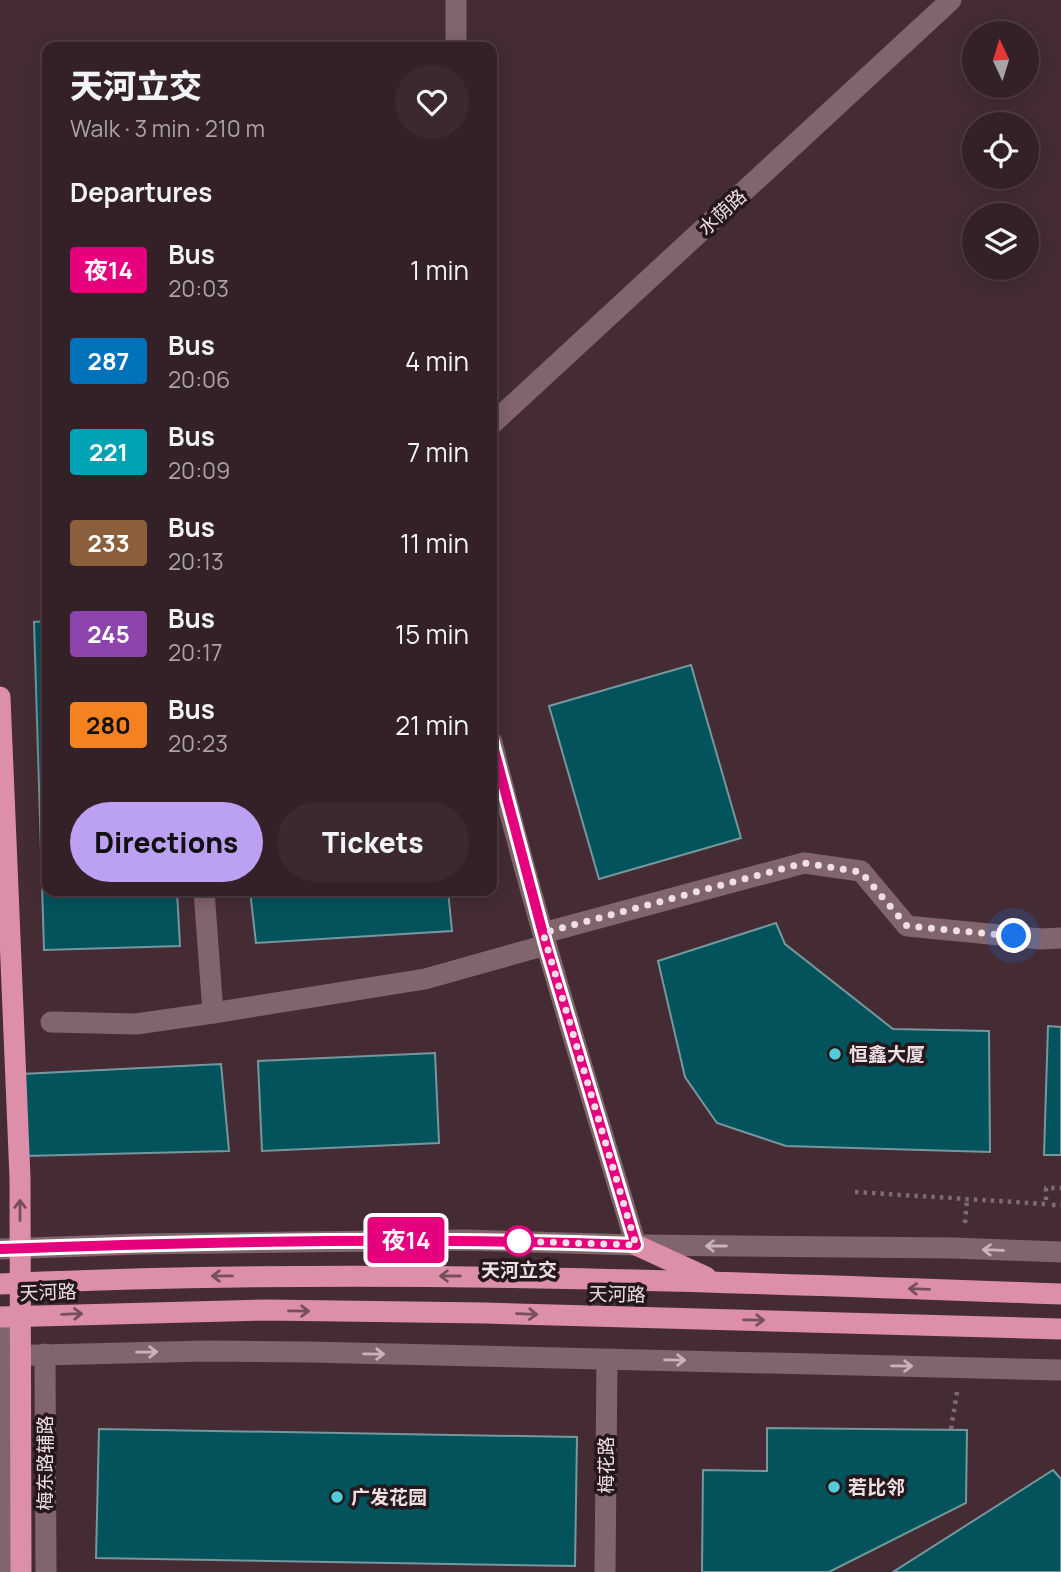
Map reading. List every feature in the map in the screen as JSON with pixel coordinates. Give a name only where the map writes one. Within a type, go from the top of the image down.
[{"type":"highway","points":[[0,697],[20,1178],[21,1572]]},
{"type":"highway","points":[[636,1245],[714,1281]]},
{"type":"highway","points":[[0,1269],[54,1282]]},
{"type":"highway","name":"天河路","points":[[54,1282],[278,1275],[714,1281],[1061,1294]]},
{"type":"highway","points":[[0,1284],[54,1282]]},
{"type":"highway","name":"天河路","points":[[2,1317],[266,1310],[485,1313],[1061,1329]]},
{"type":"street","points":[[456,0],[456,42]]},
{"type":"street","name":"水荫路","points":[[497,419],[951,0]]},
{"type":"street","points":[[497,765],[544,939],[636,1245]]},
{"type":"street","points":[[51,1022],[136,1024],[425,979],[544,939],[804,863],[861,872],[907,926],[1041,939],[1061,938]]},
{"type":"street","points":[[205,896],[213,1013]]},
{"type":"street","points":[[0,1249],[143,1244],[465,1240],[1061,1252]]},
{"type":"street","points":[[2,1317],[7,1572]]},
{"type":"street","points":[[2,1356],[207,1351],[1061,1370]]},
{"type":"street","name":"梅东路辅路","points":[[45,1354],[46,1572]]},
{"type":"street","name":"梅花路","points":[[605,1572],[607,1359]]},
{"type":"path","points":[[855,1192],[1046,1204],[1046,1188],[1061,1188]]},
{"type":"path","points":[[1052,1205],[1061,1205]]},
{"type":"path","points":[[951,1429],[957,1391]]},
{"type":"building","points":[[42,621],[42,884],[34,622]]},
{"type":"building","points":[[691,665],[741,838],[599,879],[549,706]]},
{"type":"building","points":[[42,896],[177,896],[180,946],[44,950]]},
{"type":"building","points":[[251,896],[448,896],[452,931],[256,943]]},
{"type":"building","name":"恒鑫大厦","points":[[776,923],[785,944],[893,1029],[989,1031],[990,1152],[786,1146],[717,1123],[685,1077],[658,961]]},
{"type":"building","points":[[1048,1026],[1061,1027],[1061,1155],[1044,1155]]},
{"type":"building","points":[[435,1053],[439,1143],[262,1151],[258,1061]]},
{"type":"building","points":[[221,1064],[229,1151],[25,1156],[22,1074]]},
{"type":"building","name":"若比邻","points":[[767,1428],[967,1430],[966,1503],[829,1572],[702,1572],[703,1470],[767,1471]]},
{"type":"building","name":"广发花园","points":[[99,1429],[577,1437],[575,1566],[96,1558]]},
{"type":"building","points":[[1053,1470],[1061,1479],[1061,1572],[893,1572]]},
{"type":"bus line","name":"夜14","points":[[0,1249],[383,1240],[636,1245],[546,945],[497,763]]},
{"type":"place","name":"恒鑫大厦","points":[[835,1054]]},
{"type":"place","name":"天河立交","points":[[519,1241]]},
{"type":"place","name":"若比邻","points":[[834,1487]]},
{"type":"place","name":"广发花园","points":[[337,1497]]},
{"type":"route","points":[[519,1241],[511,1241],[636,1245],[543,933],[804,863],[861,872],[907,926],[1014,936]]}]
